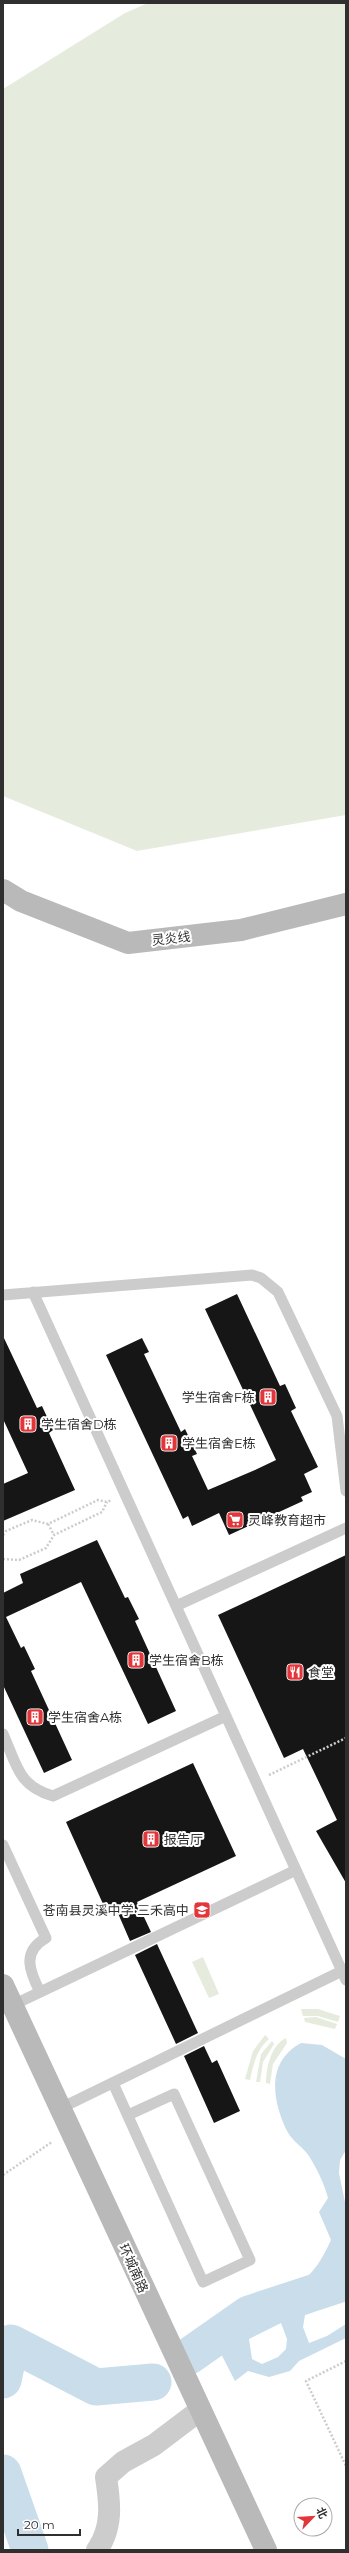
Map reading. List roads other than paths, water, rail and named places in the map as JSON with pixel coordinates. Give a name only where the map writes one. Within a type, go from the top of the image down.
[{"type":"main road","name":"灵炎线","points":[[3,890],[21,901],[128,943],[241,930],[346,904]]},
{"type":"main road","name":"环城南路","points":[[3,1985],[61,2108],[199,2411],[266,2550]]},
{"type":"street","points":[[97,2550],[105,2539],[111,2509],[106,2477],[123,2462],[154,2445],[199,2411]]},
{"type":"lane","points":[[3,1295],[252,1274],[262,1278],[278,1292],[337,1416],[346,1491]]},
{"type":"lane","points":[[33,1292],[344,1976],[180,2050],[61,2108]]},
{"type":"lane","points":[[176,1606],[346,1528]]},
{"type":"lane","points":[[3,1734],[26,1784],[40,1792],[53,1796],[226,1716]]},
{"type":"lane","points":[[3,1845],[46,1938],[37,1943],[30,1957],[32,1975],[40,1992]]},
{"type":"lane","points":[[13,2005],[296,1870]]},
{"type":"lane","points":[[113,2083],[203,2282],[250,2260],[174,2094],[128,2115]]},
{"type":"water","points":[[301,2043],[322,2045],[346,2059],[346,2150],[340,2160],[339,2173],[346,2207],[346,2293],[335,2304],[305,2315],[303,2327],[309,2343],[327,2336],[346,2324],[346,2338],[299,2361],[290,2371],[269,2377],[248,2371],[235,2381],[217,2346],[238,2304],[270,2296],[295,2286],[314,2270],[331,2240],[319,2212],[328,2198],[322,2182],[309,2156],[287,2131],[278,2107],[275,2082],[277,2071],[282,2060],[290,2051]],"holes":[[[281,2323],[287,2339],[286,2349],[278,2357],[262,2364],[252,2359],[249,2339]]]},
{"type":"waterway","points":[[189,2356],[249,2314],[346,2282]]},
{"type":"waterway","points":[[3,2380],[11,2343],[96,2387],[153,2382]]},
{"type":"waterway","points":[[3,2473],[30,2550]]},
{"type":"place","name":"学生宿舍F栋","points":[[268,1397]]},
{"type":"place","name":"学生宿舍D栋","points":[[28,1424]]},
{"type":"place","name":"学生宿舍E栋","points":[[169,1443]]},
{"type":"place","name":"灵峰教育超市","points":[[235,1520]]},
{"type":"place","name":"学生宿舍B栋","points":[[136,1660]]},
{"type":"place","name":"食堂","points":[[295,1672]]},
{"type":"place","name":"学生宿舍A栋","points":[[35,1717]]},
{"type":"place","name":"报告厅","points":[[151,1839]]},
{"type":"place","name":"苍南县灵溪中学·三禾高中","points":[[202,1910]]}]
